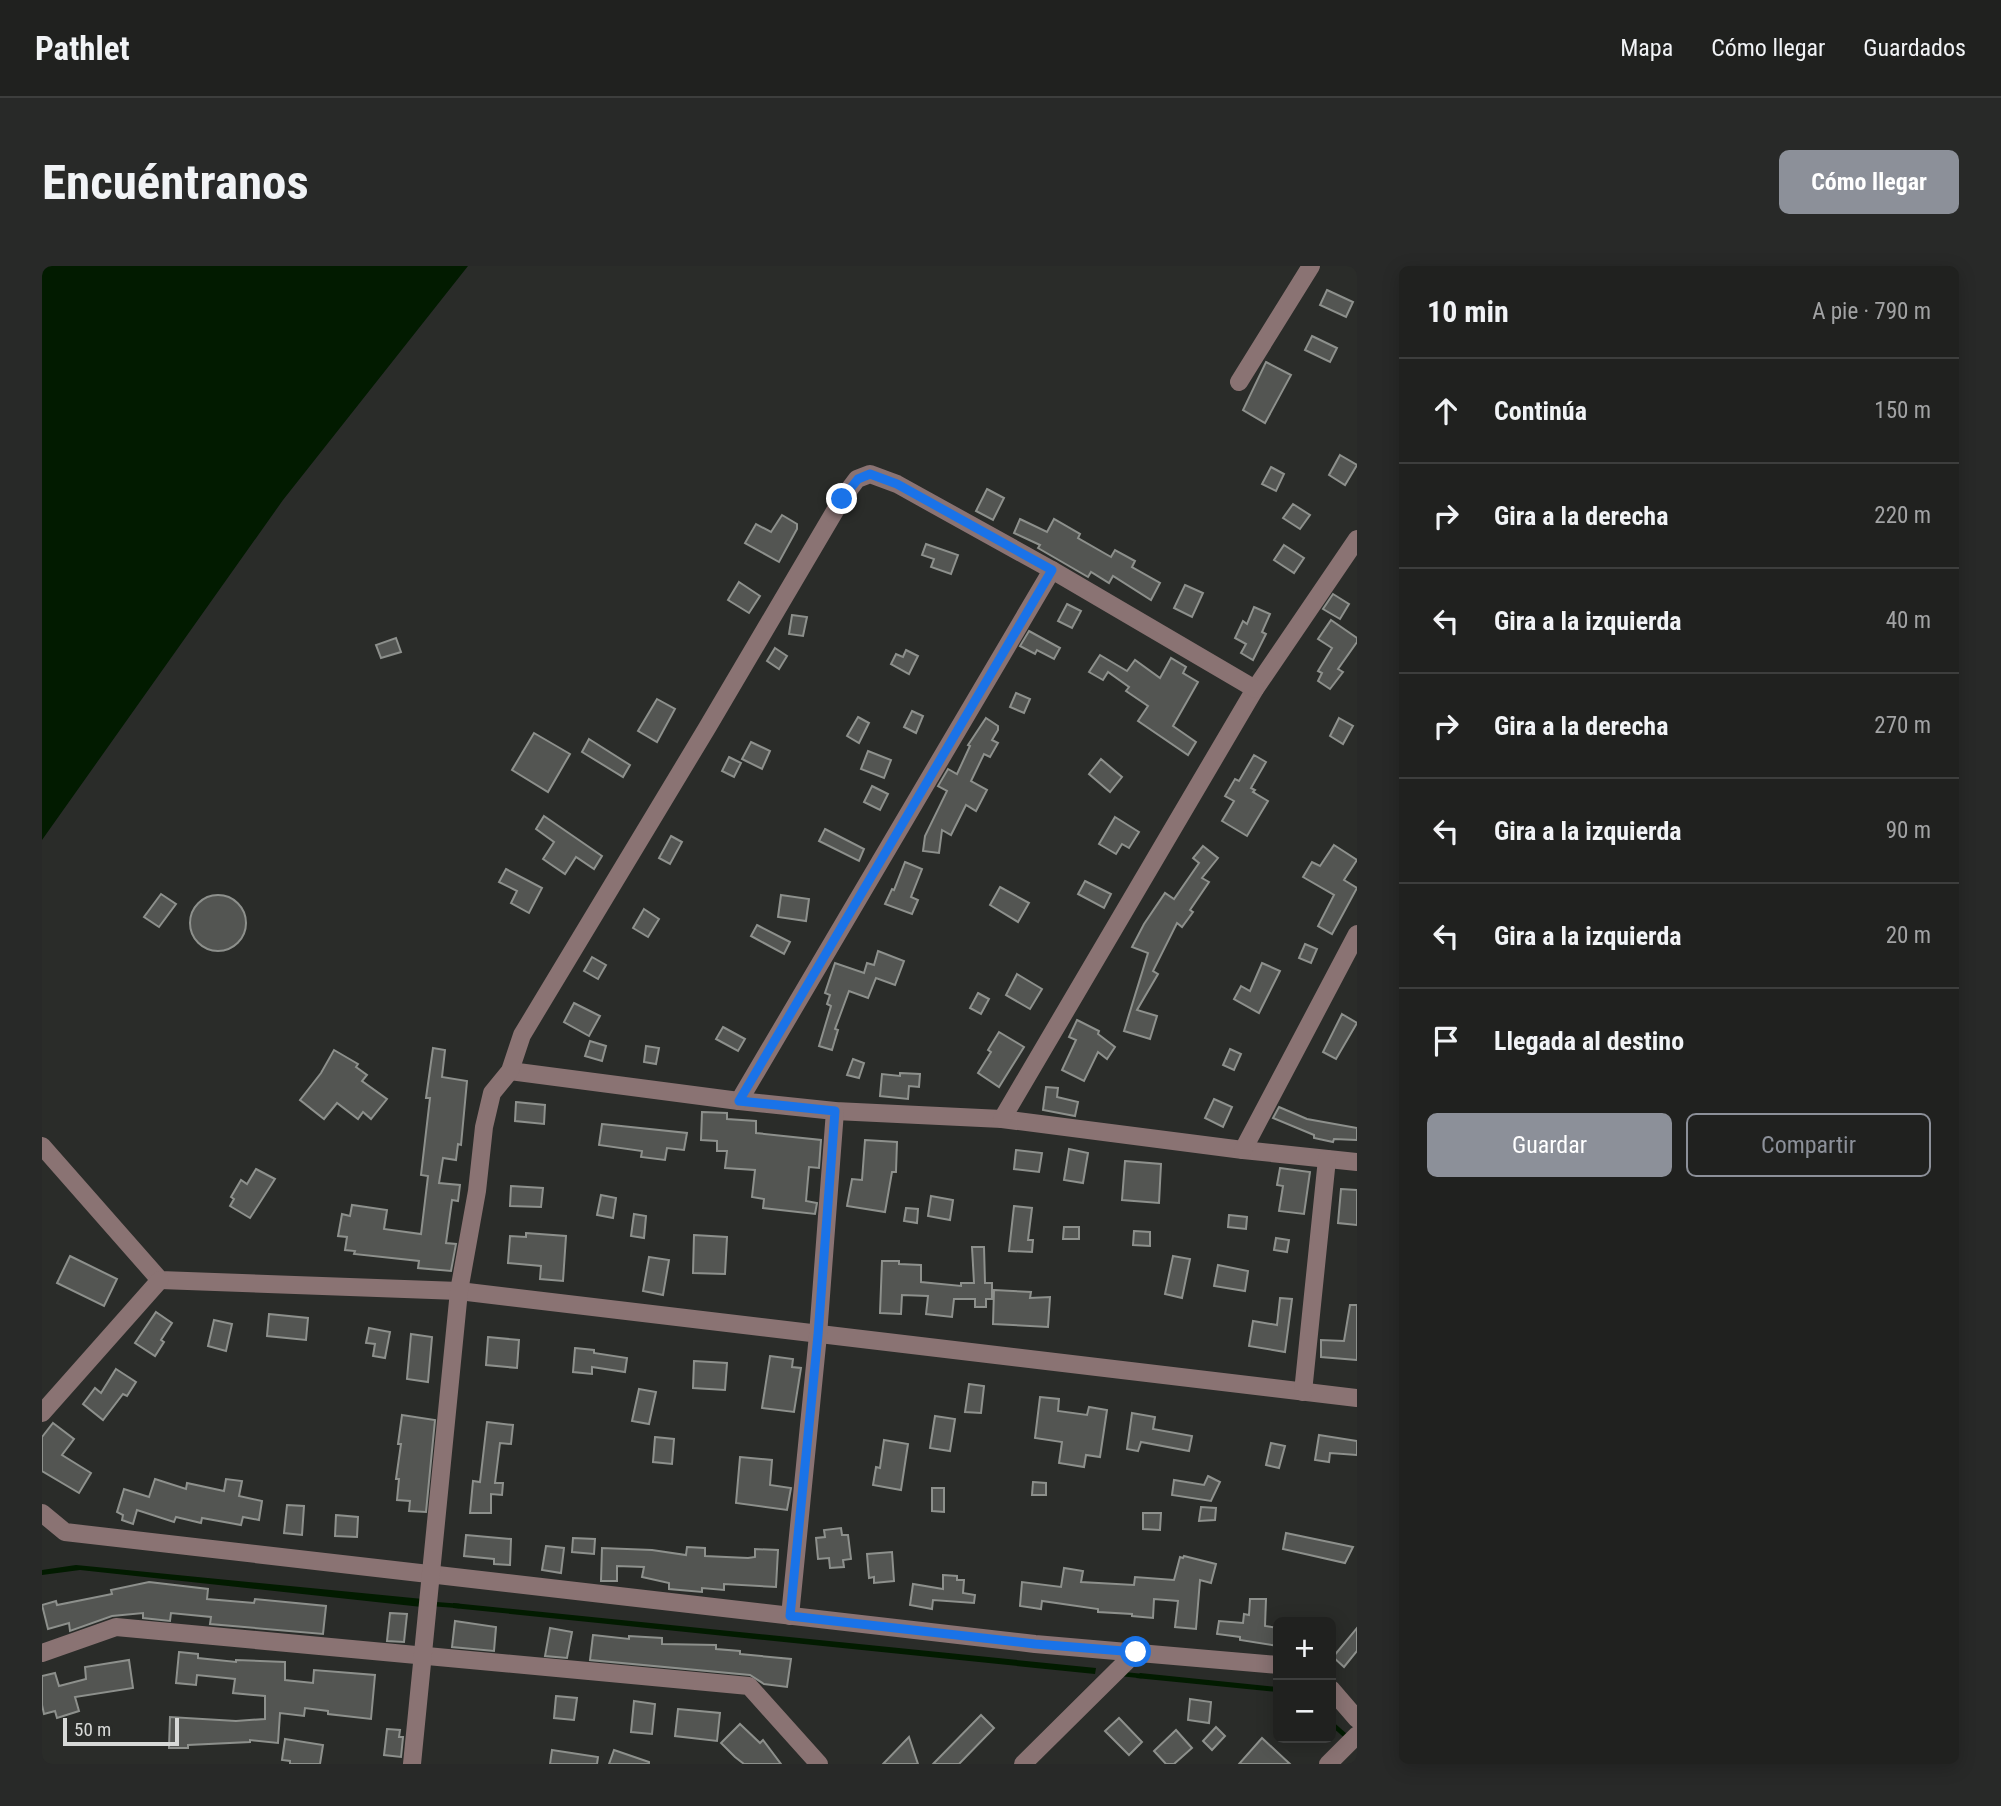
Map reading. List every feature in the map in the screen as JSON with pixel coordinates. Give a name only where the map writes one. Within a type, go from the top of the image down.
[{"type":"street","points":[[1239,382],[1311,266]]},
{"type":"street","points":[[412,1764],[459,1291],[477,1191],[486,1115],[492,1093],[510,1071],[522,1035],[842,499],[858,479],[870,474],[897,484],[1052,570],[1255,689]]},
{"type":"street","points":[[1002,1119],[1255,689],[1357,539]]},
{"type":"street","points":[[739,1101],[1052,570]]},
{"type":"street","points":[[1243,1150],[1357,934]]},
{"type":"street","points":[[510,1071],[739,1101],[835,1111],[1002,1119],[1243,1150],[1357,1161]]},
{"type":"street","points":[[790,1616],[818,1335],[835,1111]]},
{"type":"street","points":[[42,1146],[160,1280],[459,1291],[1357,1398]]},
{"type":"street","points":[[1303,1392],[1327,1159]]},
{"type":"street","points":[[42,1413],[160,1280]]},
{"type":"street","points":[[42,1513],[65,1532],[1035,1644],[1273,1665]]},
{"type":"street","points":[[42,1653],[116,1627],[749,1686],[820,1764]]},
{"type":"street","points":[[1023,1764],[1136,1652]]},
{"type":"street","points":[[1336,1695],[1357,1719]]},
{"type":"street","points":[[1328,1764],[1357,1735]]},
{"type":"shaded area","points":[[42,266],[468,266],[283,500],[42,840]]},
{"type":"shaded area","points":[[76,1565],[423,1599],[422,1607],[80,1570],[42,1575],[42,1570]]},
{"type":"shaded area","points":[[453,1603],[1096,1668],[1095,1674],[453,1608]]},
{"type":"shaded area","points":[[1140,1673],[1273,1686],[1273,1692],[1136,1678]]},
{"type":"building","points":[[1327,290],[1353,302],[1346,317],[1320,305]]},
{"type":"building","points":[[1312,336],[1337,348],[1330,362],[1305,350]]},
{"type":"building","points":[[1266,362],[1291,375],[1265,423],[1243,410]]},
{"type":"building","points":[[1340,455],[1357,465],[1345,485],[1329,475]]},
{"type":"building","points":[[1271,467],[1284,474],[1276,491],[1262,484]]},
{"type":"building","points":[[987,489],[1004,498],[993,520],[976,511]]},
{"type":"building","points":[[1293,504],[1310,515],[1300,529],[1283,518]]},
{"type":"building","points":[[782,515],[797,524],[797,529],[779,562],[745,543],[756,524],[771,532]]},
{"type":"building","points":[[1020,519],[1047,532],[1054,519],[1080,534],[1078,538],[1111,557],[1115,550],[1135,561],[1132,567],[1160,583],[1151,600],[1113,576],[1109,583],[1091,572],[1088,577],[1038,548],[1040,545],[1014,533]]},
{"type":"building","points":[[926,544],[958,555],[951,574],[931,567],[934,559],[922,555]]},
{"type":"building","points":[[1284,545],[1304,558],[1294,573],[1274,560]]},
{"type":"building","points":[[739,582],[760,596],[749,613],[728,600]]},
{"type":"building","points":[[1185,585],[1203,593],[1192,617],[1174,608]]},
{"type":"building","points":[[1333,594],[1349,604],[1340,619],[1323,609]]},
{"type":"building","points":[[1067,604],[1081,611],[1072,628],[1058,621]]},
{"type":"building","points":[[1254,607],[1270,614],[1262,632],[1266,634],[1253,660],[1241,653],[1246,644],[1235,638],[1243,621],[1247,624]]},
{"type":"building","points":[[792,615],[807,617],[803,636],[789,634]]},
{"type":"building","points":[[1331,620],[1357,638],[1357,642],[1338,669],[1343,672],[1330,689],[1318,681],[1322,673],[1318,671],[1332,648],[1318,639]]},
{"type":"building","points":[[1029,631],[1060,648],[1054,659],[1037,650],[1035,654],[1020,646]]},
{"type":"building","points":[[396,638],[401,652],[381,658],[376,645]]},
{"type":"building","points":[[775,648],[787,656],[779,669],[767,661]]},
{"type":"building","points":[[906,650],[918,656],[909,674],[891,664],[896,654],[903,657]]},
{"type":"building","points":[[1100,655],[1127,671],[1135,660],[1160,678],[1171,658],[1186,667],[1183,673],[1198,682],[1173,726],[1196,742],[1188,755],[1138,721],[1148,706],[1126,691],[1129,687],[1108,672],[1103,680],[1089,672]]},
{"type":"building","points":[[1016,693],[1030,699],[1024,713],[1010,707]]},
{"type":"building","points":[[657,699],[675,709],[657,742],[638,731]]},
{"type":"building","points":[[912,711],[923,716],[916,733],[904,727]]},
{"type":"building","points":[[858,717],[869,723],[859,743],[847,736]]},
{"type":"building","points":[[986,718],[998,726],[992,740],[998,743],[990,757],[984,754],[971,781],[987,790],[976,811],[966,805],[951,835],[942,830],[939,853],[923,851],[925,836],[947,791],[938,786],[948,769],[957,774],[970,746],[968,745]]},
{"type":"building","points":[[1339,718],[1353,726],[1343,744],[1330,736]]},
{"type":"building","points":[[534,733],[570,754],[548,792],[512,770]]},
{"type":"building","points":[[589,739],[630,765],[623,777],[582,752]]},
{"type":"building","points":[[751,742],[770,751],[762,769],[742,759]]},
{"type":"building","points":[[868,751],[891,760],[884,778],[861,769]]},
{"type":"building","points":[[1254,755],[1266,762],[1251,788],[1268,801],[1247,836],[1222,821],[1234,801],[1225,796],[1235,779],[1239,781]]},
{"type":"building","points":[[729,757],[741,763],[734,777],[722,771]]},
{"type":"building","points":[[1101,759],[1122,777],[1110,792],[1089,774]]},
{"type":"building","points":[[872,786],[888,794],[880,810],[864,802]]},
{"type":"building","points":[[544,816],[602,856],[594,869],[576,857],[565,874],[543,859],[554,842],[536,829]]},
{"type":"building","points":[[1115,817],[1139,832],[1129,848],[1122,844],[1116,854],[1099,844]]},
{"type":"building","points":[[825,829],[864,849],[859,861],[819,841]]},
{"type":"building","points":[[671,836],[682,842],[670,864],[659,858]]},
{"type":"building","points":[[1334,845],[1357,860],[1344,880],[1357,888],[1332,934],[1318,926],[1334,895],[1303,877],[1312,862],[1320,866]]},
{"type":"building","points":[[1203,846],[1218,858],[1202,878],[1209,882],[1182,927],[1177,923],[1153,971],[1158,974],[1137,1010],[1157,1016],[1150,1039],[1124,1031],[1148,953],[1132,947],[1165,893],[1174,899],[1199,863],[1193,858]]},
{"type":"building","points":[[905,862],[922,869],[911,897],[918,900],[912,914],[885,904],[892,889],[894,890]]},
{"type":"building","points":[[506,869],[542,888],[529,913],[511,903],[517,891],[499,882]]},
{"type":"building","points":[[1085,881],[1111,894],[1104,908],[1078,894]]},
{"type":"building","points":[[1000,887],[1029,903],[1018,922],[990,905]]},
{"type":"building","points":[[161,894],[176,904],[159,927],[144,917]]},
{"type":"building","points":[[213,895],[223,895],[238,903],[244,912],[244,934],[238,943],[223,951],[213,951],[195,939],[190,928],[190,918],[202,900]]},
{"type":"building","points":[[781,895],[809,899],[806,921],[778,917]]},
{"type":"building","points":[[644,909],[659,919],[648,937],[633,928]]},
{"type":"building","points":[[757,925],[790,942],[784,954],[751,936]]},
{"type":"building","points":[[1305,944],[1317,949],[1311,963],[1299,958]]},
{"type":"building","points":[[878,951],[904,961],[895,985],[876,978],[868,998],[849,991],[835,1029],[838,1030],[832,1050],[819,1046],[831,1006],[827,1004],[830,995],[825,993],[835,963],[864,973],[867,963],[874,965]]},
{"type":"building","points":[[592,957],[606,965],[598,979],[584,971]]},
{"type":"building","points":[[1262,963],[1280,971],[1259,1013],[1234,999],[1241,986],[1250,991]]},
{"type":"building","points":[[1017,974],[1042,989],[1030,1009],[1006,995]]},
{"type":"building","points":[[978,993],[989,999],[981,1014],[970,1008]]},
{"type":"building","points":[[574,1003],[600,1016],[589,1036],[564,1022]]},
{"type":"building","points":[[1342,1014],[1357,1023],[1336,1059],[1323,1052]]},
{"type":"building","points":[[1077,1020],[1099,1031],[1098,1034],[1115,1047],[1107,1059],[1098,1052],[1084,1081],[1062,1070],[1076,1040],[1069,1037]]},
{"type":"building","points":[[723,1027],[745,1039],[738,1051],[716,1039]]},
{"type":"building","points":[[999,1032],[1024,1047],[999,1087],[978,1073]]},
{"type":"building","points":[[590,1041],[606,1046],[602,1061],[585,1056]]},
{"type":"building","points":[[646,1046],[659,1048],[656,1064],[644,1062]]},
{"type":"building","points":[[433,1048],[445,1050],[442,1077],[467,1081],[461,1145],[458,1144],[456,1160],[443,1158],[439,1183],[460,1185],[458,1201],[452,1200],[446,1243],[456,1244],[451,1271],[418,1268],[419,1261],[354,1254],[355,1251],[345,1250],[347,1237],[338,1236],[342,1214],[350,1216],[352,1205],[387,1210],[384,1229],[421,1234],[428,1176],[421,1175],[430,1098],[426,1098]]},
{"type":"building","points":[[1230,1049],[1241,1054],[1234,1070],[1223,1065]]},
{"type":"building","points":[[334,1050],[358,1064],[356,1067],[367,1075],[362,1081],[387,1099],[371,1119],[363,1112],[358,1119],[337,1103],[324,1119],[300,1100],[321,1073]]},
{"type":"building","points":[[853,1059],[864,1063],[859,1078],[847,1075]]},
{"type":"building","points":[[900,1073],[920,1074],[919,1087],[909,1086],[908,1099],[880,1096],[882,1074],[900,1076]]},
{"type":"building","points":[[1046,1087],[1058,1088],[1057,1097],[1078,1102],[1075,1116],[1043,1110]]},
{"type":"building","points":[[1214,1099],[1232,1107],[1223,1127],[1205,1118]]},
{"type":"building","points":[[516,1102],[545,1105],[544,1124],[515,1121]]},
{"type":"building","points":[[1279,1107],[1307,1119],[1357,1128],[1357,1140],[1334,1139],[1333,1142],[1314,1138],[1314,1135],[1273,1118]]},
{"type":"building","points":[[702,1112],[727,1113],[727,1119],[756,1121],[756,1133],[821,1140],[819,1168],[809,1167],[806,1201],[817,1203],[815,1214],[763,1208],[764,1199],[752,1197],[755,1170],[725,1168],[727,1151],[717,1151],[717,1141],[701,1140]]},
{"type":"building","points":[[602,1124],[687,1133],[684,1150],[667,1148],[665,1160],[641,1157],[642,1151],[599,1145]]},
{"type":"building","points":[[865,1140],[897,1142],[896,1172],[892,1172],[885,1212],[847,1206],[852,1179],[862,1180]]},
{"type":"building","points":[[1069,1149],[1088,1153],[1083,1183],[1064,1180]]},
{"type":"building","points":[[1016,1150],[1042,1153],[1039,1172],[1014,1169]]},
{"type":"building","points":[[1125,1161],[1161,1164],[1159,1203],[1122,1200]]},
{"type":"building","points":[[1280,1168],[1310,1172],[1304,1214],[1279,1211],[1283,1186],[1277,1185]]},
{"type":"building","points":[[256,1169],[275,1179],[250,1218],[230,1206],[234,1199],[231,1197],[241,1180],[247,1184]]},
{"type":"building","points":[[511,1186],[543,1188],[541,1207],[510,1206]]},
{"type":"building","points":[[1341,1189],[1357,1190],[1357,1225],[1338,1223]]},
{"type":"building","points":[[601,1195],[616,1198],[613,1218],[597,1215]]},
{"type":"building","points":[[931,1196],[953,1200],[950,1220],[928,1216]]},
{"type":"building","points":[[1014,1206],[1032,1208],[1028,1240],[1033,1240],[1032,1252],[1009,1251]]},
{"type":"building","points":[[906,1208],[918,1209],[917,1223],[904,1221]]},
{"type":"building","points":[[634,1214],[646,1216],[644,1238],[631,1236]]},
{"type":"building","points":[[1229,1215],[1247,1217],[1246,1229],[1228,1227]]},
{"type":"building","points":[[1064,1227],[1079,1227],[1079,1239],[1063,1239]]},
{"type":"building","points":[[1134,1231],[1150,1232],[1150,1246],[1133,1245]]},
{"type":"building","points":[[526,1233],[566,1236],[563,1281],[540,1279],[541,1266],[508,1263],[510,1236],[526,1237]]},
{"type":"building","points":[[694,1235],[727,1237],[725,1274],[693,1273]]},
{"type":"building","points":[[1276,1238],[1289,1240],[1287,1252],[1274,1250]]},
{"type":"building","points":[[972,1247],[984,1247],[985,1283],[992,1283],[992,1299],[986,1299],[986,1307],[975,1307],[975,1299],[954,1299],[952,1317],[926,1314],[928,1296],[902,1295],[901,1314],[880,1313],[882,1261],[921,1265],[921,1282],[961,1286],[961,1283],[974,1283]]},
{"type":"building","points":[[70,1256],[117,1279],[104,1306],[57,1283]]},
{"type":"building","points":[[1173,1256],[1190,1259],[1182,1298],[1165,1294]]},
{"type":"building","points":[[649,1257],[669,1260],[663,1295],[643,1291]]},
{"type":"building","points":[[1218,1265],[1248,1271],[1245,1291],[1214,1286]]},
{"type":"building","points":[[994,1290],[1031,1292],[1030,1298],[1050,1297],[1048,1327],[993,1324]]},
{"type":"building","points":[[1280,1298],[1292,1299],[1285,1352],[1249,1346],[1253,1321],[1277,1325]]},
{"type":"building","points":[[1350,1305],[1357,1305],[1357,1360],[1321,1357],[1321,1340],[1344,1341]]},
{"type":"building","points":[[156,1312],[172,1323],[155,1356],[135,1343]]},
{"type":"building","points":[[269,1314],[308,1318],[306,1340],[267,1336]]},
{"type":"building","points":[[214,1320],[232,1324],[226,1351],[208,1346]]},
{"type":"building","points":[[369,1328],[390,1332],[385,1358],[373,1356],[375,1344],[366,1343]]},
{"type":"building","points":[[411,1334],[432,1337],[428,1382],[407,1379]]},
{"type":"building","points":[[488,1337],[519,1340],[517,1368],[486,1365]]},
{"type":"building","points":[[575,1348],[627,1358],[625,1372],[592,1367],[592,1374],[573,1372]]},
{"type":"building","points":[[770,1356],[793,1359],[792,1367],[801,1368],[794,1412],[762,1408]]},
{"type":"building","points":[[694,1361],[727,1363],[725,1390],[693,1388]]},
{"type":"building","points":[[116,1369],[136,1382],[127,1396],[123,1394],[103,1420],[83,1404],[95,1388],[101,1393]]},
{"type":"building","points":[[969,1384],[984,1386],[981,1413],[965,1412]]},
{"type":"building","points":[[639,1389],[656,1392],[649,1424],[632,1421]]},
{"type":"building","points":[[1040,1397],[1059,1399],[1058,1411],[1087,1415],[1089,1407],[1107,1410],[1100,1457],[1086,1455],[1084,1467],[1059,1463],[1062,1442],[1035,1438]]},
{"type":"building","points":[[1132,1413],[1155,1417],[1153,1429],[1192,1436],[1189,1451],[1141,1442],[1138,1451],[1127,1449]]},
{"type":"building","points":[[402,1415],[435,1420],[426,1512],[409,1511],[410,1501],[397,1500],[399,1479],[396,1479],[401,1444],[398,1444]]},
{"type":"building","points":[[935,1416],[955,1419],[950,1451],[930,1448]]},
{"type":"building","points":[[487,1422],[513,1425],[511,1444],[500,1443],[495,1483],[503,1483],[502,1495],[491,1494],[491,1513],[470,1513],[473,1481],[480,1482]]},
{"type":"building","points":[[53,1423],[74,1439],[62,1455],[91,1473],[79,1493],[42,1471],[42,1437]]},
{"type":"building","points":[[1319,1435],[1357,1441],[1357,1455],[1330,1453],[1329,1462],[1315,1460]]},
{"type":"building","points":[[655,1437],[674,1439],[672,1464],[653,1462]]},
{"type":"building","points":[[884,1440],[908,1444],[901,1490],[873,1485],[876,1467],[880,1468]]},
{"type":"building","points":[[1271,1443],[1285,1446],[1279,1468],[1266,1465]]},
{"type":"building","points":[[740,1457],[772,1460],[770,1485],[791,1488],[787,1510],[736,1503]]},
{"type":"building","points":[[1208,1476],[1220,1482],[1211,1501],[1172,1495],[1174,1480],[1204,1485]]},
{"type":"building","points":[[155,1479],[186,1489],[187,1483],[224,1491],[226,1479],[242,1481],[239,1496],[262,1501],[259,1520],[243,1517],[241,1525],[202,1518],[201,1523],[176,1517],[174,1522],[137,1510],[133,1524],[122,1520],[123,1515],[117,1512],[124,1489],[149,1497]]},
{"type":"building","points":[[1033,1482],[1046,1483],[1046,1495],[1032,1495]]},
{"type":"building","points":[[932,1488],[944,1488],[944,1512],[932,1511]]},
{"type":"building","points":[[287,1505],[304,1506],[302,1535],[284,1533]]},
{"type":"building","points":[[1201,1507],[1216,1508],[1215,1520],[1199,1521]]},
{"type":"building","points":[[1143,1513],[1161,1513],[1160,1530],[1143,1529]]},
{"type":"building","points":[[336,1515],[358,1517],[357,1537],[335,1536]]},
{"type":"building","points":[[841,1528],[842,1535],[848,1535],[851,1559],[843,1560],[844,1567],[830,1568],[829,1558],[818,1559],[816,1538],[825,1537],[824,1530]]},
{"type":"building","points":[[1286,1533],[1353,1547],[1345,1563],[1283,1549]]},
{"type":"building","points":[[466,1535],[511,1539],[510,1565],[494,1564],[494,1559],[464,1556]]},
{"type":"building","points":[[573,1538],[595,1539],[594,1554],[572,1552]]},
{"type":"building","points":[[546,1546],[564,1548],[561,1573],[542,1570]]},
{"type":"building","points":[[687,1547],[705,1548],[705,1556],[748,1558],[755,1557],[755,1549],[778,1550],[776,1587],[724,1584],[724,1590],[702,1588],[702,1592],[669,1589],[669,1583],[642,1577],[644,1567],[617,1566],[617,1581],[601,1581],[602,1548],[652,1550],[686,1555]]},
{"type":"building","points":[[892,1552],[894,1581],[874,1583],[874,1577],[869,1578],[867,1554]]},
{"type":"building","points":[[1180,1557],[1216,1564],[1211,1583],[1200,1580],[1196,1629],[1175,1627],[1178,1601],[1154,1599],[1153,1618],[1098,1612],[1098,1609],[1042,1601],[1041,1609],[1020,1606],[1022,1582],[1061,1587],[1064,1568],[1083,1571],[1081,1582],[1134,1585],[1135,1577],[1174,1580]]},
{"type":"building","points":[[943,1575],[957,1576],[957,1580],[964,1580],[963,1593],[975,1595],[974,1603],[933,1600],[932,1609],[910,1605],[913,1584],[943,1589]]},
{"type":"building","points":[[149,1582],[208,1589],[207,1599],[254,1603],[255,1599],[326,1606],[323,1634],[210,1624],[211,1617],[171,1613],[170,1621],[143,1618],[143,1613],[112,1616],[70,1631],[69,1623],[48,1629],[42,1605],[56,1601],[57,1605],[112,1594],[111,1590]]},
{"type":"building","points":[[1250,1599],[1266,1599],[1265,1626],[1273,1627],[1273,1645],[1217,1634],[1219,1621],[1243,1623],[1244,1614],[1249,1615]]},
{"type":"building","points":[[390,1613],[407,1614],[404,1642],[387,1641]]},
{"type":"building","points":[[455,1621],[496,1627],[494,1651],[452,1647]]},
{"type":"building","points":[[550,1628],[572,1632],[567,1658],[545,1656]]},
{"type":"building","points":[[1357,1628],[1357,1651],[1344,1667],[1336,1660],[1336,1653]]},
{"type":"building","points":[[593,1635],[629,1639],[629,1636],[662,1638],[662,1644],[716,1645],[716,1649],[740,1651],[740,1654],[791,1659],[787,1687],[764,1684],[750,1675],[590,1660]]},
{"type":"building","points":[[179,1652],[198,1654],[198,1658],[236,1662],[285,1662],[285,1680],[313,1683],[314,1670],[375,1675],[371,1719],[328,1714],[328,1711],[305,1708],[304,1716],[280,1713],[278,1743],[250,1740],[169,1748],[170,1717],[236,1721],[265,1719],[265,1696],[233,1693],[235,1679],[197,1675],[196,1685],[176,1683]]},
{"type":"building","points":[[129,1660],[133,1688],[75,1697],[79,1711],[57,1718],[55,1711],[44,1714],[42,1676],[55,1673],[59,1686],[86,1679],[85,1667]]},
{"type":"building","points":[[556,1696],[577,1698],[574,1720],[554,1718]]},
{"type":"building","points":[[1190,1699],[1211,1702],[1209,1723],[1188,1720]]},
{"type":"building","points":[[634,1701],[655,1704],[652,1734],[631,1732]]},
{"type":"building","points":[[678,1709],[720,1713],[717,1741],[675,1736]]},
{"type":"building","points":[[981,1715],[994,1728],[959,1764],[933,1764]]},
{"type":"building","points":[[1119,1718],[1142,1742],[1129,1755],[1105,1731]]},
{"type":"building","points":[[740,1724],[760,1743],[763,1740],[781,1764],[744,1764],[735,1757],[721,1743]]},
{"type":"building","points":[[1216,1727],[1225,1736],[1212,1750],[1203,1741]]},
{"type":"building","points":[[387,1729],[400,1730],[399,1737],[403,1737],[401,1757],[384,1755]]},
{"type":"building","points":[[1176,1730],[1192,1748],[1174,1764],[1166,1764],[1154,1751]]},
{"type":"building","points":[[909,1737],[918,1764],[883,1764]]},
{"type":"building","points":[[1262,1738],[1290,1764],[1239,1764]]},
{"type":"building","points":[[285,1739],[323,1745],[320,1764],[290,1764],[290,1761],[282,1760]]},
{"type":"building","points":[[552,1750],[598,1757],[597,1764],[550,1764]]},
{"type":"building","points":[[614,1750],[649,1762],[649,1764],[609,1764]]},
{"type":"waterway","points":[[433,1604],[459,1606]]},
{"type":"waterway","points":[[1122,1674],[1141,1676]]},
{"type":"waterway","points":[[1336,1727],[1348,1738]]},
{"type":"route","points":[[842,499],[858,479],[870,474],[897,484],[1052,570],[739,1101],[835,1111],[818,1335],[790,1616],[1035,1644],[1136,1652]]}]
